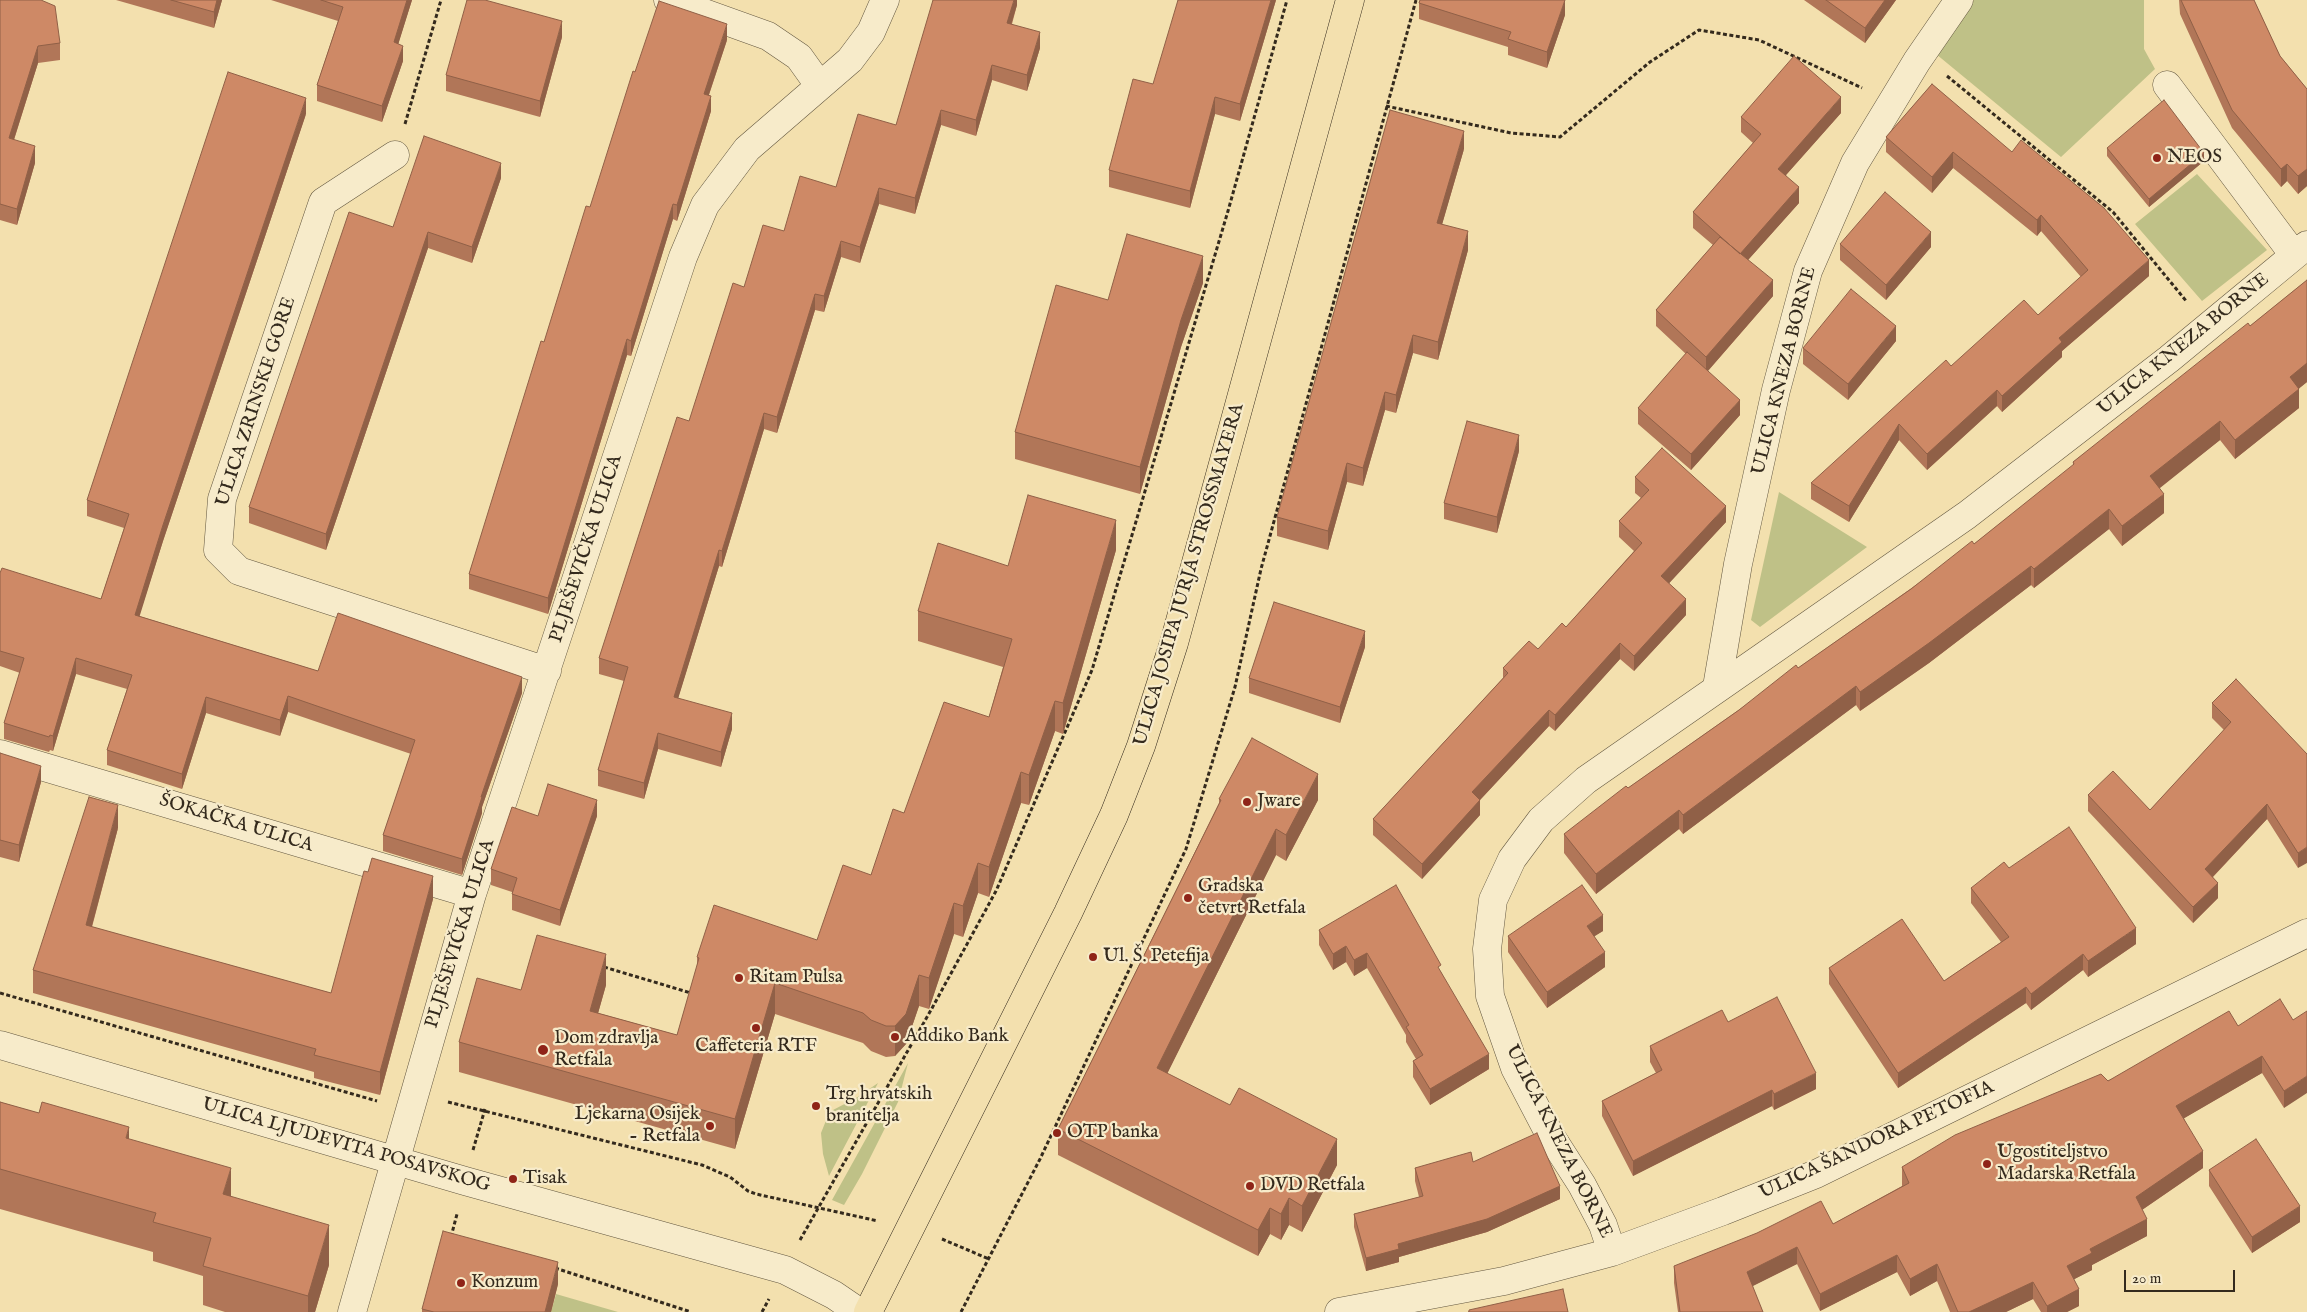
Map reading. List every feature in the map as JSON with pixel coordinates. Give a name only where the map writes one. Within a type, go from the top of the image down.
[{"type":"main road","name":"ULICA JOSIPA JURJA STROSSMAYERA","points":[[868,1312],[1068,913],[1114,815],[1142,746],[1174,643],[1350,0]]},
{"type":"street","points":[[668,0],[768,36],[799,57],[820,85]]},
{"type":"street","name":"PLJEŠEVIČKA ULICA","points":[[352,1312],[394,1160],[472,894],[683,257],[705,206],[747,149],[850,60],[871,32],[885,0]]},
{"type":"street","name":"ULICA KNEZA BORNE","points":[[1718,687],[1738,564],[1770,419],[1808,271],[1855,163],[1921,55],[1959,0]]},
{"type":"street","points":[[2167,85],[2301,250]]},
{"type":"street","name":"ULICA ZRINSKE GORE","points":[[395,155],[323,202],[222,499],[218,550],[239,571],[547,671]]},
{"type":"street","name":"ULICA KNEZA BORNE","points":[[1612,1252],[1599,1217],[1550,1136],[1515,1068],[1490,996],[1487,949],[1493,900],[1512,858],[1541,820],[1586,780],[1967,515],[2208,327],[2301,250]]},
{"type":"street","name":"ŠOKAČKA ULICA","points":[[0,754],[472,894]]},
{"type":"street","name":"ULICA ŠANDORA PETOFIA","points":[[1339,1312],[1504,1282],[1612,1252],[1816,1174],[2307,934]]},
{"type":"street","name":"ULICA LJUDEVITA POSAVSKOG","points":[[0,1045],[465,1181],[785,1270],[834,1295],[859,1312]]},
{"type":"path","points":[[395,155],[441,0]]},
{"type":"path","points":[[762,1312],[817,1208],[931,1010],[996,891],[1092,670],[1225,221],[1287,0]]},
{"type":"path","points":[[961,1312],[1040,1159],[1186,849],[1235,687],[1261,569],[1416,0]]},
{"type":"path","points":[[1386,106],[1511,133],[1560,137],[1650,62],[1699,30],[1759,40],[1892,102]]},
{"type":"path","points":[[1921,55],[2113,212],[2208,327]]},
{"type":"path","points":[[603,967],[698,995]]},
{"type":"path","points":[[0,993],[390,1105],[396,1088],[702,1165],[730,1177],[748,1191],[911,1229],[951,1242],[989,1259]]},
{"type":"path","points":[[460,1240],[451,1238],[485,1109]]},
{"type":"path","points":[[551,1267],[691,1312]]},
{"type":"green space","points":[[1974,0],[2144,0],[2144,49],[2155,69],[2061,157],[1936,54]]},
{"type":"green space","points":[[2197,174],[2267,250],[2202,301],[2135,224]]},
{"type":"green space","points":[[1779,492],[1867,547],[1760,627],[1751,620]]},
{"type":"green space","points":[[908,1063],[898,1102],[862,1174],[844,1205],[832,1200]]},
{"type":"green space","points":[[878,1083],[829,1176],[823,1154],[821,1133],[827,1118],[833,1110],[856,1098]]},
{"type":"green space","points":[[556,1294],[618,1312],[551,1312]]},
{"type":"building","points":[[0,0],[41,0],[55,6],[60,43],[38,46],[9,138],[35,146],[17,209],[0,204]]},
{"type":"building","points":[[171,0],[217,0],[214,12]]},
{"type":"building","points":[[321,0],[407,0],[394,42],[403,46],[382,106],[317,85],[343,7]]},
{"type":"building","points":[[467,0],[485,0],[562,21],[540,101],[446,75]]},
{"type":"building","points":[[933,0],[1014,0],[1007,23],[1040,32],[1027,75],[992,65],[976,120],[941,110],[915,198],[879,188],[860,247],[841,241],[824,296],[815,294],[777,417],[764,413],[722,551],[719,550],[674,697],[732,713],[721,752],[658,733],[644,783],[598,770],[628,667],[599,658],[677,417],[689,421],[733,283],[744,287],[763,225],[784,231],[800,176],[836,187],[858,114],[896,125]]},
{"type":"building","points":[[1178,0],[1271,0],[1240,104],[1215,97],[1190,191],[1109,170],[1133,79],[1153,84]]},
{"type":"building","points":[[1420,0],[1565,0],[1547,52],[1508,39],[1511,32],[1419,3]]},
{"type":"building","points":[[1826,0],[1885,0],[1865,28]]},
{"type":"building","points":[[2181,0],[2254,0],[2280,56],[2307,89],[2307,169],[2298,176],[2287,164],[2281,169],[2232,110]]},
{"type":"building","points":[[659,1],[727,24],[704,94],[711,96],[677,205],[673,204],[631,341],[627,339],[548,598],[469,574],[541,341],[544,342],[586,206],[590,207],[633,71],[635,72]]},
{"type":"building","points":[[1794,56],[1841,97],[1778,169],[1799,187],[1740,254],[1693,212],[1761,134],[1741,117]]},
{"type":"building","points":[[228,72],[306,98],[163,525],[135,615],[318,671],[338,613],[522,677],[462,859],[383,835],[415,740],[288,696],[280,720],[206,697],[182,774],[107,750],[132,675],[76,658],[53,736],[50,735],[49,737],[4,723],[24,658],[0,651],[0,573],[2,568],[101,599],[129,514],[87,500]]},
{"type":"building","points":[[1932,84],[2012,152],[2021,140],[2104,208],[2149,260],[2059,338],[2062,342],[2002,396],[1997,390],[1927,454],[1899,424],[1849,506],[1811,483],[1946,360],[1951,366],[2024,300],[2038,315],[2088,270],[2041,215],[2037,220],[1953,152],[1932,177],[1886,137]]},
{"type":"building","name":"NEOS","points":[[2164,100],[2204,153],[2149,199],[2107,148]]},
{"type":"building","points":[[1390,110],[1464,131],[1437,223],[1468,231],[1438,342],[1413,335],[1396,395],[1385,392],[1363,468],[1347,463],[1328,531],[1277,517]]},
{"type":"building","points":[[424,136],[501,163],[472,247],[428,232],[326,534],[249,507],[349,212],[393,227]]},
{"type":"building","points":[[1885,192],[1931,232],[1886,285],[1840,244]]},
{"type":"building","points":[[1127,234],[1203,256],[1181,320],[1140,467],[1015,432],[1056,285],[1108,300]]},
{"type":"building","points":[[1720,237],[1773,280],[1706,357],[1656,310]]},
{"type":"building","points":[[2307,280],[2307,363],[2290,377],[2299,389],[2235,440],[2220,421],[2150,476],[2164,494],[2122,526],[2109,509],[2034,569],[2031,566],[1860,692],[1856,686],[1683,815],[1679,810],[1596,874],[1564,834],[1626,786],[1628,788],[1739,710],[1796,665],[1798,668],[1911,589],[1972,541],[1974,544],[2074,464],[2073,462],[2248,323],[2250,326]]},
{"type":"building","points":[[1851,289],[1896,326],[1848,384],[1803,348]]},
{"type":"building","points":[[1687,352],[1740,400],[1691,454],[1638,408]]},
{"type":"building","points":[[1467,421],[1519,435],[1497,517],[1444,503]]},
{"type":"building","points":[[1662,448],[1726,506],[1661,576],[1686,599],[1634,656],[1620,643],[1555,715],[1549,710],[1472,792],[1480,800],[1422,864],[1373,819],[1508,673],[1503,668],[1529,641],[1538,649],[1562,623],[1566,627],[1642,543],[1619,521],[1649,490],[1635,477]]},
{"type":"building","points":[[1028,495],[1116,520],[1063,703],[1055,701],[1029,775],[1021,772],[989,867],[978,863],[963,906],[954,903],[929,978],[919,975],[906,1014],[895,1026],[886,1026],[871,1020],[863,1013],[775,983],[735,1119],[459,1042],[477,978],[521,990],[537,935],[606,954],[590,1011],[677,1035],[699,958],[697,957],[714,905],[817,940],[843,865],[871,875],[893,809],[904,813],[944,702],[989,717],[1012,639],[918,611],[938,543],[1008,566]]},
{"type":"building","points":[[1274,602],[1365,631],[1340,707],[1249,678]]},
{"type":"building","points":[[2236,679],[2307,754],[2307,847],[2298,853],[2267,804],[2205,869],[2218,883],[2193,907],[2088,795],[2113,771],[2150,810],[2231,722],[2212,703]]},
{"type":"building","points":[[1252,738],[1318,774],[1286,835],[1276,829],[1157,1068],[1230,1105],[1239,1088],[1337,1139],[1302,1206],[1289,1198],[1281,1214],[1270,1208],[1258,1230],[1058,1129],[1221,800],[1219,799]]},
{"type":"building","points":[[0,753],[41,766],[19,845],[0,840]]},
{"type":"building","points":[[548,784],[597,800],[560,910],[512,894],[517,878],[491,869],[512,807],[538,816]]},
{"type":"building","points":[[89,797],[118,805],[86,925],[331,993],[364,871],[368,872],[372,858],[433,876],[380,1072],[314,1055],[316,1049],[33,970]]},
{"type":"building","points":[[2069,827],[2136,928],[2088,961],[2083,954],[2031,994],[2026,987],[1898,1073],[1829,968],[1902,919],[1944,981],[2009,937],[1971,888],[2004,862],[2009,868]]},
{"type":"building","points":[[1396,885],[1441,965],[1438,967],[1489,1054],[1430,1089],[1413,1061],[1423,1055],[1406,1027],[1409,1025],[1367,953],[1354,960],[1346,946],[1333,954],[1319,930]]},
{"type":"building","points":[[1582,885],[1603,915],[1587,926],[1605,952],[1547,992],[1508,936]]},
{"type":"building","points":[[1777,997],[1816,1073],[1774,1094],[1772,1090],[1633,1161],[1602,1101],[1662,1070],[1650,1046],[1722,1010],[1728,1022]]},
{"type":"building","points":[[2280,999],[2293,1020],[2307,1011],[2307,1076],[2284,1091],[2262,1056],[2176,1106],[2203,1151],[2136,1197],[2147,1219],[2090,1249],[2092,1253],[2067,1266],[2079,1289],[2047,1306],[2033,1282],[1969,1312],[1958,1312],[1937,1264],[1910,1279],[1897,1255],[1820,1294],[1797,1247],[1747,1272],[1763,1312],[1680,1312],[1674,1266],[1757,1233],[1821,1201],[1833,1224],[1909,1183],[1902,1167],[1955,1135],[2101,1074],[2108,1081],[2229,1011],[2238,1026]]},
{"type":"building","points":[[0,1102],[39,1113],[42,1102],[129,1127],[126,1138],[231,1168],[223,1194],[329,1225],[308,1296],[203,1266],[211,1238],[153,1222],[156,1213],[0,1169]]},
{"type":"building","points":[[1537,1133],[1560,1186],[1487,1219],[1398,1244],[1399,1249],[1366,1258],[1354,1214],[1423,1196],[1415,1168],[1471,1152],[1473,1162]]},
{"type":"building","points":[[2256,1139],[2300,1206],[2252,1237],[2209,1170]]},
{"type":"building","points":[[443,1231],[558,1262],[545,1312],[434,1312],[422,1309]]},
{"type":"building","points":[[1563,1289],[1568,1312],[1469,1312],[1469,1310]]},
{"type":"place","name":"NEOS","points":[[2157,158]]},
{"type":"place","name":"Jware","points":[[1247,802]]},
{"type":"place","name":"Gradska četvrt Retfala","points":[[1188,898]]},
{"type":"place","name":"Ul. Š. Petefija","points":[[1093,957]]},
{"type":"place","name":"Ritam Pulsa","points":[[739,978]]},
{"type":"place","name":"Caffeteria RTF","points":[[756,1028]]},
{"type":"place","name":"Addiko Bank","points":[[895,1037]]},
{"type":"place","name":"Dom zdravlja Retfala","points":[[543,1050]]},
{"type":"place","name":"Trg hrvatskih branitelja","points":[[816,1106]]},
{"type":"place","name":"Ljekarna Osijek - Retfala","points":[[710,1126]]},
{"type":"place","name":"OTP banka","points":[[1057,1133]]},
{"type":"place","name":"Ugostiteljstvo Madarska Retfala","points":[[1987,1164]]},
{"type":"place","name":"Tisak","points":[[513,1179]]},
{"type":"place","name":"DVD Retfala","points":[[1250,1186]]},
{"type":"place","name":"Konzum","points":[[461,1283]]}]
